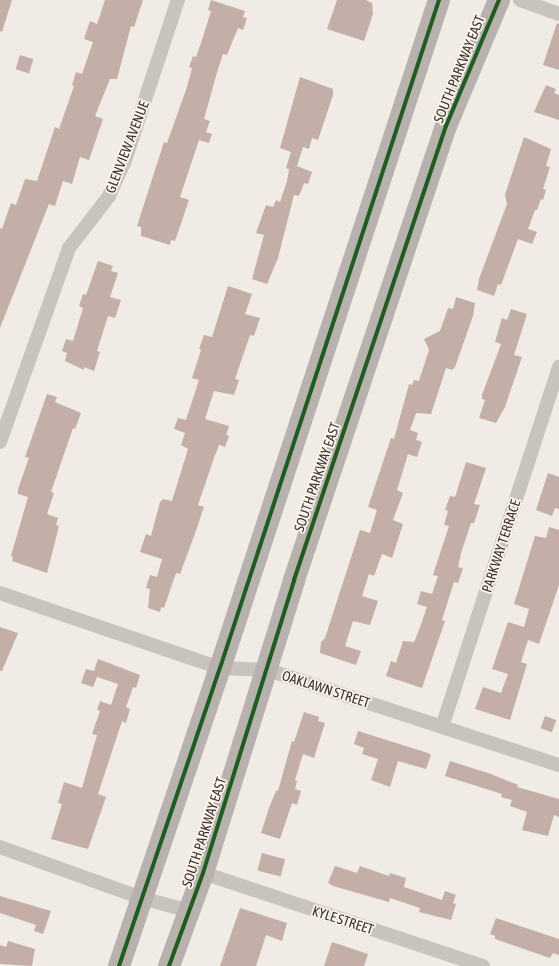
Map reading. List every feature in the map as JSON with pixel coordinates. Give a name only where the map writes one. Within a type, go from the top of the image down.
[{"type":"main road","points":[[119,966],[220,668],[439,0]]},
{"type":"main road","name":"SOUTH PARKWAY EAST","points":[[169,966],[204,873],[268,670],[294,580],[446,126],[498,0]]},
{"type":"street","name":"GLENVIEW AVENUE","points":[[0,442],[69,248],[110,196],[124,164],[178,0]]},
{"type":"street","points":[[520,0],[559,14]]},
{"type":"street","name":"PARKWAY TERRACE","points":[[442,727],[559,366]]},
{"type":"street","name":"OAKLAWN STREET","points":[[0,593],[220,668],[268,670],[559,765]]},
{"type":"street","points":[[0,847],[142,898],[189,911]]},
{"type":"street","name":"KYLE STREET","points":[[204,873],[483,966]]},
{"type":"building","points":[[0,0],[12,0],[2,32],[0,31]]},
{"type":"building","points":[[105,0],[143,0],[134,27],[131,26],[117,79],[110,79],[95,116],[103,119],[89,160],[80,157],[72,184],[63,181],[55,206],[49,204],[0,328],[0,228],[2,229],[11,203],[16,205],[25,179],[37,181],[55,127],[59,129],[74,86],[72,85],[76,72],[82,74],[93,42],[84,39],[90,21],[97,24]]},
{"type":"building","points":[[211,0],[245,11],[243,17],[247,18],[243,30],[238,28],[227,55],[223,54],[204,119],[210,121],[206,132],[212,134],[209,143],[199,140],[180,197],[189,200],[175,241],[171,240],[170,245],[141,236],[141,227],[137,226],[164,142],[167,143],[187,87],[192,68],[189,67],[193,56],[196,57],[202,40],[211,11],[208,10]]},
{"type":"building","points":[[337,0],[366,0],[372,3],[373,14],[364,41],[327,29]]},
{"type":"building","points":[[557,23],[559,24],[559,70],[543,65]]},
{"type":"building","points":[[20,55],[33,59],[29,73],[16,69]]},
{"type":"building","points":[[300,77],[333,89],[333,95],[318,140],[312,138],[309,149],[303,147],[297,166],[312,172],[308,184],[304,183],[299,196],[294,195],[278,258],[267,284],[252,279],[264,235],[256,233],[266,205],[273,207],[276,200],[280,202],[287,181],[289,169],[286,168],[291,152],[280,148]]},
{"type":"building","points":[[546,85],[556,89],[554,93],[559,95],[559,120],[534,112]]},
{"type":"building","points":[[524,137],[551,149],[546,166],[550,167],[543,189],[546,190],[543,200],[541,199],[537,210],[535,210],[528,229],[537,232],[532,244],[518,239],[501,285],[498,284],[494,296],[477,290],[479,279],[507,204],[505,195]]},
{"type":"building","points":[[98,261],[113,266],[111,271],[118,273],[110,297],[121,300],[115,318],[108,316],[97,351],[100,352],[94,371],[84,367],[84,370],[65,361],[67,353],[62,351],[66,339],[73,341],[83,308],[79,306],[83,294],[86,295]]},
{"type":"building","points":[[228,286],[252,294],[245,314],[260,318],[254,336],[250,335],[235,379],[239,380],[234,395],[214,391],[205,419],[229,426],[226,435],[229,436],[225,447],[219,445],[198,505],[204,507],[193,539],[180,574],[176,573],[164,608],[161,607],[160,612],[148,608],[150,589],[146,588],[150,575],[157,577],[162,559],[140,552],[146,534],[151,536],[160,502],[163,499],[172,501],[188,449],[181,445],[185,433],[174,429],[178,418],[186,420],[199,380],[192,378],[201,350],[199,349],[204,335],[212,337]]},
{"type":"building","points":[[456,297],[475,303],[473,316],[455,367],[452,370],[446,368],[431,414],[416,413],[410,430],[418,433],[416,440],[422,442],[417,457],[408,454],[397,490],[403,493],[393,520],[403,524],[392,558],[382,554],[374,576],[369,574],[362,596],[378,601],[370,625],[353,621],[345,646],[361,651],[356,665],[320,653],[321,642],[325,638],[360,530],[370,533],[377,510],[368,507],[391,438],[394,439],[409,384],[412,385],[414,380],[419,381],[429,350],[424,339],[440,331],[448,308],[453,309]]},
{"type":"building","points":[[511,309],[527,314],[514,355],[522,357],[505,407],[496,423],[479,418],[485,400],[482,399],[482,395],[501,344],[495,342],[502,318],[507,320]]},
{"type":"building","points":[[47,394],[57,397],[55,402],[81,413],[75,429],[73,428],[51,492],[54,493],[47,514],[58,518],[56,525],[59,526],[47,573],[12,561],[13,557],[11,556],[28,497],[18,494],[18,489],[29,458],[25,457]]},
{"type":"building","points":[[466,462],[486,468],[474,504],[480,505],[474,523],[471,523],[461,553],[458,567],[463,568],[458,583],[454,582],[442,620],[445,621],[422,688],[386,676],[391,661],[396,663],[403,641],[414,642],[419,630],[427,607],[417,604],[421,591],[432,594],[438,576],[433,575],[449,526],[444,525],[448,511],[445,510],[450,496],[455,497]]},
{"type":"building","points":[[548,473],[559,477],[559,509],[555,508],[552,516],[536,510]]},
{"type":"building","points":[[549,527],[559,530],[559,585],[539,644],[528,640],[521,662],[527,664],[510,720],[475,709],[483,687],[501,693],[508,674],[492,669],[508,622],[524,627],[529,609],[514,604],[535,536],[546,538]]},
{"type":"building","points":[[0,627],[18,633],[2,671],[0,671]]},
{"type":"building","points":[[98,659],[140,675],[136,688],[133,687],[126,707],[130,709],[126,723],[122,721],[98,794],[106,797],[88,849],[51,839],[62,804],[58,803],[64,782],[82,788],[97,735],[92,734],[100,711],[97,710],[100,701],[111,705],[118,684],[97,677],[93,687],[81,683],[86,669],[94,671]]},
{"type":"building","points":[[304,712],[319,717],[318,721],[325,723],[314,758],[303,754],[295,780],[297,781],[295,789],[301,791],[297,805],[292,803],[280,839],[261,833],[269,808],[276,791],[278,791],[292,741],[294,742]]},
{"type":"building","points":[[545,716],[556,720],[552,732],[541,728]]},
{"type":"building","points":[[358,731],[428,753],[431,755],[426,769],[398,761],[390,787],[371,780],[378,759],[362,754],[364,748],[354,744]]},
{"type":"building","points":[[450,761],[488,773],[518,785],[517,787],[559,799],[559,817],[554,815],[548,836],[522,830],[527,812],[510,806],[512,800],[501,797],[502,794],[445,776]]},
{"type":"building","points":[[262,853],[285,859],[281,877],[257,870]]},
{"type":"building","points":[[335,866],[357,873],[360,866],[389,876],[390,873],[406,878],[404,887],[442,900],[445,891],[456,895],[453,903],[456,904],[451,920],[419,912],[420,908],[390,898],[389,902],[333,886],[328,883]]},
{"type":"building","points":[[0,896],[51,911],[43,934],[34,931],[36,925],[0,913]]},
{"type":"building","points":[[240,908],[287,923],[282,941],[266,935],[256,966],[220,966]]},
{"type":"building","points":[[496,918],[559,939],[559,955],[553,953],[550,958],[495,939],[495,936],[490,934]]},
{"type":"building","points":[[8,941],[35,949],[32,966],[0,964],[0,945],[6,947]]},
{"type":"building","points":[[332,942],[368,954],[364,966],[324,966]]},
{"type":"cycle path","points":[[119,966],[220,668],[439,0]]},
{"type":"cycle path","points":[[169,966],[203,873],[294,580],[446,126],[499,0]]}]
